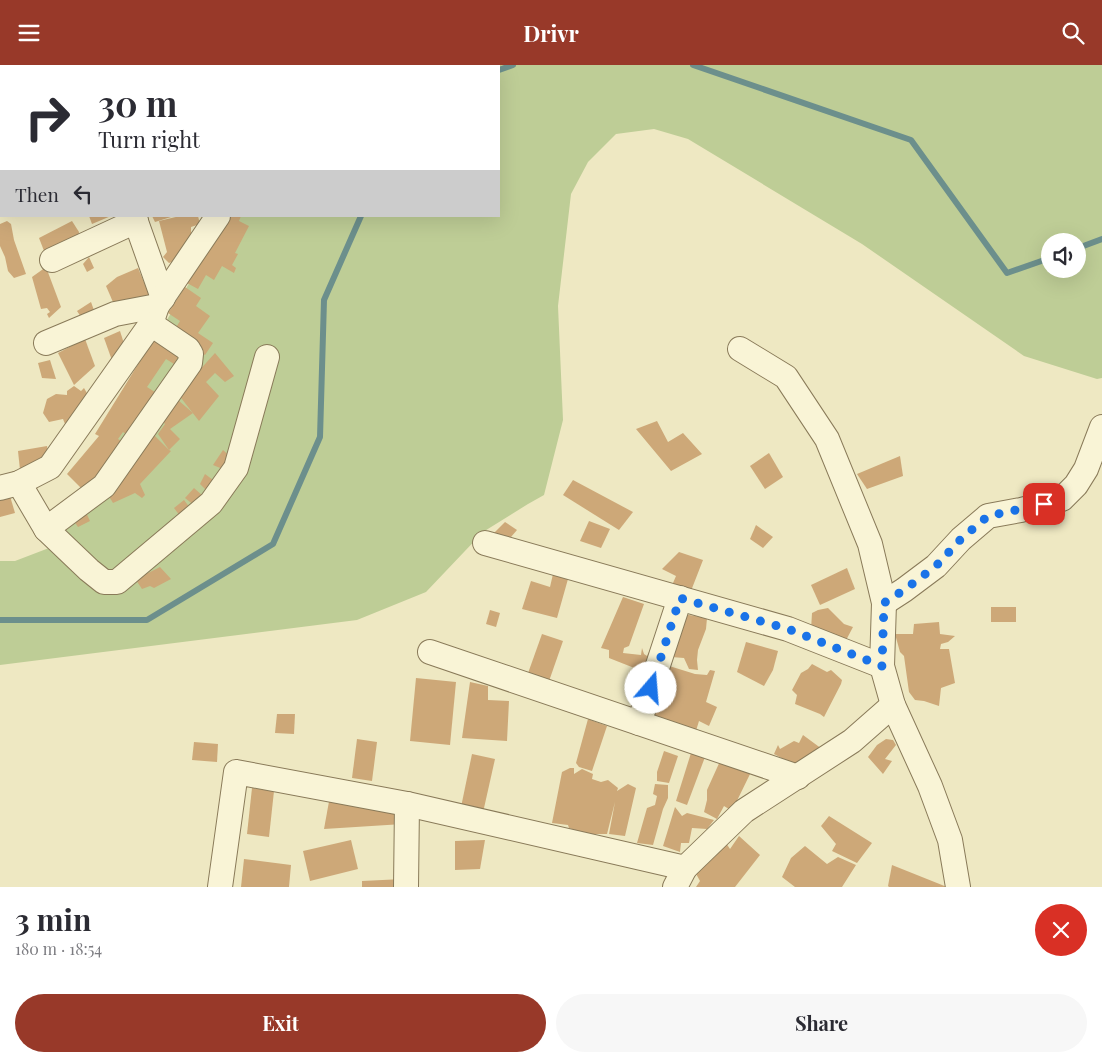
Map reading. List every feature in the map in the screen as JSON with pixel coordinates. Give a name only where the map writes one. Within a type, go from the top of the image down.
[{"type":"street","points":[[217,217],[50,467],[9,486],[46,529],[89,570],[104,582],[117,582],[211,503],[236,468],[267,357]]},
{"type":"street","points":[[46,529],[104,486],[190,363],[188,349],[157,309],[135,218],[52,260]]},
{"type":"street","points":[[46,343],[115,315],[157,309]]},
{"type":"street","points":[[740,349],[786,377],[827,439],[870,544],[884,603],[882,666],[894,705],[930,787],[950,840],[958,887]]},
{"type":"street","points":[[884,603],[936,566],[961,539],[988,516],[1021,510],[1062,499],[1076,485],[1086,469],[1102,427]]},
{"type":"street","points":[[485,543],[788,629],[882,666]]},
{"type":"street","points":[[639,723],[680,598]]},
{"type":"street","points":[[430,651],[798,777]]},
{"type":"street","points":[[220,887],[236,772],[407,803],[680,877],[744,811],[852,741],[894,705]]},
{"type":"street","points":[[406,887],[407,803]]},
{"type":"green space","points":[[500,65],[1102,65],[1102,378],[1097,379],[1024,356],[862,244],[688,139],[654,129],[616,134],[588,162],[571,194],[558,306],[563,420],[544,495],[483,532],[426,592],[357,620],[0,665],[0,561],[15,561],[49,548],[105,490],[131,379],[229,217],[500,217]]},
{"type":"building","points":[[89,217],[109,217],[92,224]]},
{"type":"building","points":[[152,217],[171,217],[155,222]]},
{"type":"building","points":[[176,217],[198,217],[200,224],[191,227],[190,255],[169,263],[163,257],[167,252],[159,221]]},
{"type":"building","points":[[226,217],[241,217],[239,221],[249,226],[235,253],[238,254],[232,265],[236,268],[234,273],[222,266],[214,280],[206,275],[198,289],[187,283]]},
{"type":"building","points":[[7,221],[11,224],[14,240],[26,274],[14,278],[8,271],[0,246],[0,224]]},
{"type":"building","points":[[72,221],[79,232],[78,240],[46,256],[39,238]]},
{"type":"building","points":[[89,257],[94,268],[87,272],[83,264]]},
{"type":"building","points":[[46,267],[61,307],[49,318],[47,314],[50,312],[47,308],[41,309],[32,277]]},
{"type":"building","points":[[138,268],[150,296],[116,309],[106,286],[117,277]]},
{"type":"building","points":[[185,287],[201,298],[196,306],[210,316],[198,333],[213,343],[205,355],[172,334],[180,321],[168,313]]},
{"type":"building","points":[[91,302],[95,313],[81,317],[77,311]]},
{"type":"building","points":[[120,331],[128,356],[114,366],[104,338]]},
{"type":"building","points":[[158,332],[183,348],[174,364],[166,359],[147,387],[161,396],[143,425],[135,419],[133,423],[138,425],[130,437],[123,432],[118,439],[126,444],[101,478],[83,490],[67,474],[99,436],[95,434]]},
{"type":"building","points":[[85,339],[95,366],[74,385],[58,353]]},
{"type":"building","points":[[215,353],[234,376],[225,382],[215,373],[206,382],[219,396],[199,421],[178,394]]},
{"type":"building","points":[[50,360],[56,379],[42,378],[38,363]]},
{"type":"building","points":[[74,386],[81,391],[84,388],[92,402],[65,424],[63,419],[49,422],[43,413],[47,399],[56,394],[67,395],[67,391]]},
{"type":"building","points":[[178,400],[193,413],[170,429],[180,439],[169,450],[158,434],[165,424],[159,417]]},
{"type":"building","points":[[657,421],[668,442],[683,433],[702,454],[671,471],[636,429]]},
{"type":"building","points":[[154,435],[171,451],[140,484],[145,495],[142,498],[135,493],[113,503],[107,493]]},
{"type":"building","points":[[47,446],[50,465],[20,470],[18,451]]},
{"type":"building","points":[[223,450],[232,458],[225,470],[213,465]]},
{"type":"building","points":[[769,453],[783,477],[765,489],[750,466]]},
{"type":"building","points":[[900,456],[903,476],[867,489],[857,474]]},
{"type":"building","points":[[205,474],[213,480],[207,491],[200,484]]},
{"type":"building","points":[[573,480],[633,512],[619,530],[563,495]]},
{"type":"building","points":[[194,488],[203,496],[195,506],[185,498]]},
{"type":"building","points":[[10,496],[15,513],[0,517],[0,498]]},
{"type":"building","points":[[184,500],[190,508],[180,516],[174,508]]},
{"type":"building","points":[[82,504],[90,521],[78,527],[69,514]]},
{"type":"building","points":[[589,521],[610,529],[601,548],[580,541]]},
{"type":"building","points":[[505,522],[517,530],[505,544],[492,535]]},
{"type":"building","points":[[756,525],[773,537],[763,548],[750,539]]},
{"type":"building","points":[[679,552],[703,560],[689,596],[670,590],[676,576],[662,569]]},
{"type":"building","points":[[160,567],[171,579],[154,588],[150,586],[142,589],[134,577],[146,568],[148,573]]},
{"type":"building","points":[[847,568],[855,589],[820,605],[811,585]]},
{"type":"building","points":[[553,574],[568,579],[557,618],[522,609],[531,581],[550,587]]},
{"type":"building","points":[[623,597],[644,604],[629,646],[624,648],[623,653],[641,655],[642,648],[647,656],[649,652],[655,656],[647,673],[609,658],[609,650],[601,648]]},
{"type":"building","points":[[991,607],[1016,607],[1016,622],[991,622]]},
{"type":"building","points":[[828,608],[844,624],[853,627],[843,646],[811,630],[812,613]]},
{"type":"building","points":[[490,610],[500,613],[496,627],[486,624]]},
{"type":"building","points":[[683,614],[707,618],[706,629],[698,650],[698,670],[689,669],[684,658],[671,657]]},
{"type":"building","points":[[939,622],[940,634],[955,636],[948,642],[941,644],[940,649],[949,649],[955,683],[941,688],[939,706],[915,700],[909,692],[904,656],[900,652],[895,634],[913,634],[914,624]]},
{"type":"building","points":[[542,634],[563,641],[548,684],[527,676]]},
{"type":"building","points":[[746,642],[778,651],[773,670],[764,686],[737,672]]},
{"type":"building","points":[[812,664],[827,672],[831,670],[842,680],[824,717],[795,704],[797,695],[792,690],[801,673]]},
{"type":"building","points":[[666,665],[695,674],[707,675],[710,670],[715,671],[706,702],[717,707],[709,726],[699,721],[695,734],[648,718]]},
{"type":"building","points":[[416,678],[456,682],[450,745],[410,741]]},
{"type":"building","points":[[470,682],[488,686],[488,700],[509,701],[507,741],[462,738]]},
{"type":"building","points":[[277,714],[295,714],[294,734],[275,733]]},
{"type":"building","points":[[588,719],[607,726],[592,771],[579,767],[576,763]]},
{"type":"building","points":[[803,735],[822,749],[804,770],[774,754],[778,745],[780,749],[794,741],[799,743]]},
{"type":"building","points":[[357,739],[377,742],[372,781],[352,778]]},
{"type":"building","points":[[886,739],[893,740],[896,745],[885,759],[892,761],[883,774],[868,757],[877,745]]},
{"type":"building","points":[[194,742],[218,744],[217,762],[192,760]]},
{"type":"building","points":[[664,751],[678,756],[669,783],[657,781],[657,772]]},
{"type":"building","points":[[691,753],[705,757],[687,805],[676,801]]},
{"type":"building","points":[[472,754],[495,759],[482,817],[460,812]]},
{"type":"building","points":[[721,759],[751,772],[732,811],[724,806],[717,819],[704,812],[707,790]]},
{"type":"building","points":[[574,768],[574,774],[582,769],[593,774],[592,779],[601,782],[608,780],[618,788],[617,791],[628,784],[636,788],[625,836],[609,834],[615,802],[607,834],[587,834],[569,828],[568,825],[552,823],[562,772]]},
{"type":"building","points":[[655,784],[668,785],[668,798],[653,845],[637,843],[647,808],[655,805],[657,796],[653,794]]},
{"type":"building","points":[[252,788],[274,791],[269,837],[247,834]]},
{"type":"building","points":[[330,796],[400,809],[403,824],[324,829]]},
{"type":"building","points":[[675,807],[682,816],[687,813],[714,820],[707,829],[692,828],[689,843],[681,843],[680,852],[663,846]]},
{"type":"building","points":[[829,816],[872,843],[857,863],[832,851],[836,844],[821,826]]},
{"type":"building","points":[[739,836],[760,855],[735,887],[696,887],[700,881],[695,872],[726,843],[730,849]]},
{"type":"building","points":[[351,840],[358,869],[310,881],[303,851]]},
{"type":"building","points":[[485,840],[480,869],[455,870],[455,841]]},
{"type":"building","points":[[805,846],[827,864],[838,857],[856,865],[842,887],[795,887],[782,877],[791,858]]},
{"type":"building","points":[[244,859],[291,865],[289,887],[241,887]]},
{"type":"building","points":[[892,865],[947,887],[889,887]]},
{"type":"building","points":[[403,879],[404,887],[362,887],[362,881]]},
{"type":"waterway","points":[[500,70],[513,65]]},
{"type":"waterway","points":[[693,65],[911,140],[1007,273],[1041,261]]},
{"type":"waterway","points":[[0,620],[147,620],[273,544],[320,437],[324,300],[361,217]]},
{"type":"waterway","points":[[1086,245],[1102,239]]},
{"type":"route","points":[[651,688],[680,598],[788,629],[882,666],[884,603],[936,566],[961,539],[988,516],[1044,504]]}]
